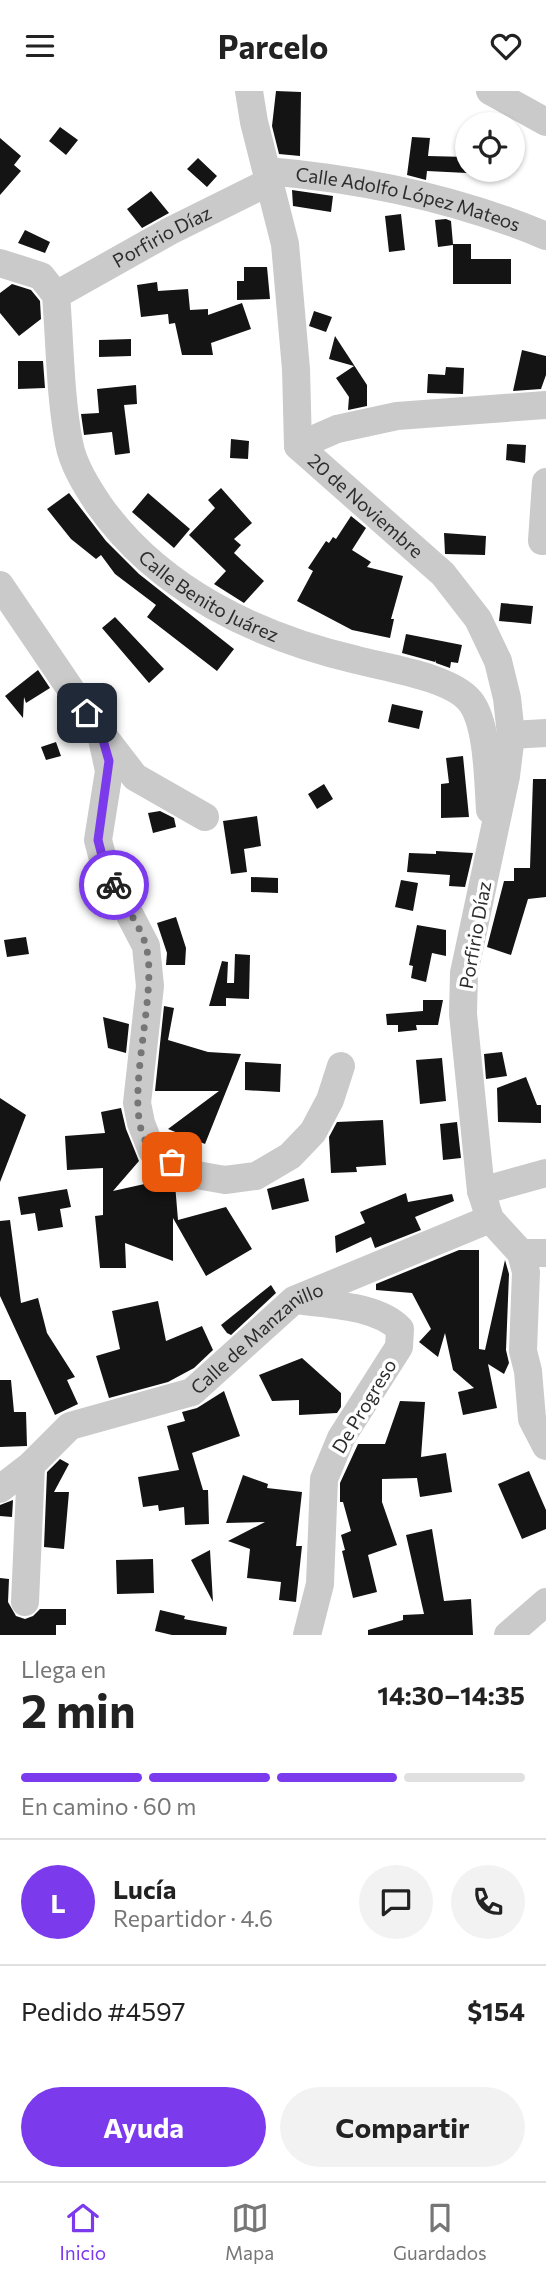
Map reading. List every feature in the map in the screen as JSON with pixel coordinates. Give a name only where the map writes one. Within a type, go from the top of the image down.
[{"type":"street","name":"20 de Noviembre","points":[[249,91],[285,244],[296,369],[298,446],[443,574],[478,619],[498,661],[507,698],[511,735]]},
{"type":"street","points":[[490,91],[536,109]]},
{"type":"street","name":"Calle Adolfo López Mateos","points":[[268,177],[339,179],[422,196],[513,222],[546,236]]},
{"type":"street","name":"Porfirio Díaz","points":[[56,295],[268,177]]},
{"type":"street","points":[[0,263],[41,276],[56,295]]},
{"type":"street","name":"Calle Benito Juárez","points":[[56,295],[69,445],[87,487],[110,520],[146,557],[187,589],[224,612],[313,650],[448,686],[471,702],[482,731],[492,844]]},
{"type":"street","points":[[298,446],[337,429],[397,416],[546,405]]},
{"type":"street","points":[[542,541],[546,482]]},
{"type":"street","points":[[0,585],[101,733],[120,753],[135,776],[205,817]]},
{"type":"street","points":[[101,733],[109,771],[98,840],[105,867],[146,946],[150,986],[137,1103],[146,1140],[152,1150],[191,1174],[225,1180],[256,1176],[290,1156],[313,1132],[330,1100],[341,1066]]},
{"type":"street","points":[[511,735],[546,733]]},
{"type":"street","name":"Porfirio Díaz","points":[[490,1219],[481,1191],[463,1014],[464,973],[492,844],[511,735]]},
{"type":"street","points":[[481,1191],[546,1173]]},
{"type":"street","points":[[490,1219],[534,1253],[526,1272],[523,1351],[528,1371],[532,1419],[546,1446]]},
{"type":"street","name":"Calle de Manzanillo","points":[[0,1489],[31,1465],[70,1426],[192,1392],[294,1300],[490,1219]]},
{"type":"street","name":"De Progreso","points":[[294,1300],[344,1307],[390,1319],[400,1329],[399,1347],[341,1438],[324,1479],[320,1584],[307,1635]]},
{"type":"street","points":[[528,1371],[546,1409]]},
{"type":"street","points":[[25,1602],[31,1465]]},
{"type":"street","points":[[508,1635],[546,1602]]},
{"type":"building","points":[[276,91],[301,92],[300,156],[279,154],[272,126]]},
{"type":"building","points":[[60,127],[78,140],[66,155],[49,141]]},
{"type":"building","points":[[412,137],[430,138],[428,156],[455,157],[455,172],[427,171],[426,180],[407,175]]},
{"type":"building","points":[[0,138],[21,156],[14,165],[21,171],[0,195]]},
{"type":"building","points":[[198,158],[217,176],[207,187],[187,169]]},
{"type":"building","points":[[292,190],[333,196],[331,212],[293,206]]},
{"type":"building","points":[[151,191],[169,213],[142,228],[127,209]]},
{"type":"building","points":[[401,214],[405,250],[389,252],[385,216]]},
{"type":"building","points":[[435,220],[451,221],[453,244],[471,244],[471,259],[511,259],[511,284],[453,284],[453,245],[438,247]]},
{"type":"building","points":[[25,230],[50,242],[45,253],[18,243]]},
{"type":"building","points":[[244,267],[267,267],[270,299],[237,300],[237,281],[244,281]]},
{"type":"building","points":[[157,282],[158,291],[188,289],[190,310],[208,309],[208,315],[242,303],[251,329],[211,343],[213,355],[182,355],[175,323],[169,324],[168,314],[141,317],[137,285]]},
{"type":"building","points":[[12,284],[31,290],[40,301],[41,319],[19,336],[0,313],[0,293]]},
{"type":"building","points":[[314,311],[332,317],[326,332],[309,326]]},
{"type":"building","points":[[335,336],[367,385],[367,406],[348,410],[349,397],[336,378],[354,366],[329,359]]},
{"type":"building","points":[[131,339],[131,356],[99,357],[99,340]]},
{"type":"building","points":[[522,350],[546,356],[546,375],[541,389],[513,391]]},
{"type":"building","points":[[18,361],[43,361],[45,388],[18,389]]},
{"type":"building","points":[[446,367],[464,368],[463,394],[427,393],[428,374],[445,375]]},
{"type":"building","points":[[136,385],[137,404],[124,405],[130,453],[115,455],[112,432],[84,435],[81,414],[99,413],[97,389]]},
{"type":"building","points":[[231,439],[249,441],[248,459],[230,458]]},
{"type":"building","points":[[507,444],[526,445],[525,463],[506,460]]},
{"type":"building","points":[[221,488],[252,523],[234,539],[241,545],[234,553],[264,581],[244,603],[214,584],[226,571],[189,535],[215,508],[208,500]]},
{"type":"building","points":[[69,493],[106,541],[139,574],[234,649],[217,671],[147,617],[156,605],[115,574],[101,555],[96,559],[71,539],[47,509]]},
{"type":"building","points":[[148,493],[190,529],[174,548],[132,512]]},
{"type":"building","points":[[351,516],[366,528],[352,550],[371,562],[367,567],[403,576],[391,619],[394,619],[390,638],[352,630],[297,601],[313,571],[308,568],[326,541],[329,543],[333,537],[336,539]]},
{"type":"building","points":[[444,533],[486,536],[485,555],[445,554]]},
{"type":"building","points":[[501,603],[533,606],[531,624],[499,621]]},
{"type":"building","points":[[115,617],[164,669],[149,683],[102,628]]},
{"type":"building","points":[[406,634],[462,645],[458,663],[451,662],[450,668],[436,663],[435,660],[402,653]]},
{"type":"building","points":[[38,670],[50,688],[26,703],[24,697],[23,718],[5,696]]},
{"type":"building","points":[[392,704],[423,711],[419,729],[388,722]]},
{"type":"building","points":[[56,742],[61,756],[46,760],[41,747]]},
{"type":"building","points":[[463,756],[469,817],[441,818],[441,784],[449,783],[446,758]]},
{"type":"building","points":[[533,779],[546,779],[546,897],[528,899],[511,955],[487,947],[504,881],[514,881],[514,868],[530,868]]},
{"type":"building","points":[[324,784],[333,799],[317,809],[308,794]]},
{"type":"building","points":[[160,811],[174,818],[176,827],[153,833],[148,813]]},
{"type":"building","points":[[257,816],[261,846],[244,849],[247,872],[231,874],[223,821]]},
{"type":"building","points":[[436,851],[473,853],[465,887],[449,886],[450,875],[407,872],[409,853],[436,854]]},
{"type":"building","points":[[251,877],[278,878],[278,893],[251,892]]},
{"type":"building","points":[[401,880],[418,883],[413,911],[395,907]]},
{"type":"building","points":[[176,917],[186,948],[185,965],[166,965],[167,953],[157,923]]},
{"type":"building","points":[[417,925],[446,930],[446,956],[432,953],[426,982],[411,978],[413,966],[409,965]]},
{"type":"building","points":[[26,937],[29,954],[7,957],[4,940]]},
{"type":"building","points":[[235,954],[250,955],[249,999],[226,998],[226,1006],[209,1006],[222,961],[228,962],[227,983],[234,983]]},
{"type":"building","points":[[423,1000],[443,1000],[438,1025],[416,1025],[417,1030],[398,1032],[398,1025],[387,1025],[386,1014],[423,1011]]},
{"type":"building","points":[[164,1006],[174,1008],[168,1040],[208,1052],[241,1054],[205,1144],[168,1129],[219,1091],[155,1091]]},
{"type":"building","points":[[103,1017],[129,1024],[126,1053],[108,1048]]},
{"type":"building","points":[[502,1052],[507,1076],[486,1079],[484,1054]]},
{"type":"building","points":[[442,1058],[446,1101],[420,1104],[416,1060]]},
{"type":"building","points":[[245,1062],[281,1064],[280,1092],[245,1090]]},
{"type":"building","points":[[526,1077],[537,1105],[541,1105],[541,1123],[498,1122],[497,1088]]},
{"type":"building","points":[[0,1098],[26,1115],[0,1182]]},
{"type":"building","points":[[121,1108],[139,1161],[113,1191],[167,1179],[175,1184],[178,1220],[226,1207],[252,1249],[206,1276],[173,1218],[173,1261],[125,1243],[126,1268],[100,1268],[95,1216],[103,1215],[103,1168],[67,1170],[65,1136],[105,1133],[101,1112]]},
{"type":"building","points":[[383,1120],[386,1165],[356,1167],[357,1172],[331,1173],[329,1137],[337,1122]]},
{"type":"building","points":[[457,1122],[461,1158],[443,1160],[440,1124]]},
{"type":"building","points":[[304,1178],[309,1201],[272,1210],[267,1189]]},
{"type":"building","points":[[67,1189],[71,1207],[60,1209],[63,1227],[38,1231],[35,1213],[21,1215],[18,1197]]},
{"type":"building","points":[[406,1193],[408,1202],[452,1194],[454,1201],[415,1217],[421,1230],[375,1248],[371,1237],[336,1253],[335,1236],[365,1223],[360,1212]]},
{"type":"building","points":[[10,1220],[21,1303],[38,1298],[47,1333],[75,1377],[67,1380],[78,1404],[55,1415],[0,1296],[0,1221]]},
{"type":"building","points":[[459,1250],[479,1250],[479,1349],[485,1350],[505,1260],[509,1274],[506,1350],[509,1363],[504,1374],[488,1364],[497,1408],[463,1415],[458,1392],[474,1388],[453,1370],[445,1333],[438,1357],[419,1342],[431,1329],[412,1293],[376,1290],[376,1284]]},
{"type":"building","points":[[271,1285],[276,1293],[231,1335],[227,1333],[221,1325]]},
{"type":"building","points":[[158,1301],[166,1341],[202,1326],[213,1350],[194,1368],[168,1382],[109,1398],[96,1356],[120,1349],[112,1311]]},
{"type":"building","points":[[302,1358],[341,1393],[341,1407],[337,1413],[299,1415],[299,1400],[272,1401],[259,1375]]},
{"type":"building","points":[[0,1380],[11,1380],[14,1412],[26,1412],[27,1446],[0,1447]]},
{"type":"building","points":[[224,1391],[240,1436],[192,1453],[203,1490],[208,1490],[209,1524],[185,1525],[184,1507],[159,1511],[158,1505],[143,1507],[138,1477],[179,1470],[167,1426],[185,1421],[182,1412],[197,1408]]},
{"type":"building","points":[[400,1401],[425,1402],[421,1457],[446,1453],[452,1492],[420,1497],[417,1478],[382,1479],[382,1502],[397,1545],[368,1555],[377,1592],[353,1598],[342,1551],[345,1550],[341,1535],[351,1531],[343,1502],[340,1502],[340,1483],[358,1444],[385,1444]]},
{"type":"building","points":[[60,1459],[69,1464],[54,1492],[69,1492],[64,1549],[44,1547],[47,1472]]},
{"type":"building","points":[[529,1471],[546,1510],[546,1529],[522,1539],[498,1484]]},
{"type":"building","points":[[243,1475],[268,1484],[267,1488],[302,1492],[296,1546],[302,1546],[296,1602],[279,1600],[281,1582],[247,1578],[250,1549],[228,1541],[265,1522],[226,1523]]},
{"type":"building","points":[[13,1500],[12,1517],[0,1516],[0,1505]]},
{"type":"building","points":[[432,1529],[444,1601],[471,1599],[473,1635],[368,1635],[368,1630],[403,1620],[403,1615],[424,1614],[406,1535]]},
{"type":"building","points":[[210,1550],[213,1602],[191,1560]]},
{"type":"building","points":[[153,1559],[154,1593],[117,1594],[116,1560]]},
{"type":"building","points":[[0,1578],[9,1579],[8,1602],[16,1616],[25,1619],[40,1609],[66,1609],[66,1625],[56,1625],[56,1635],[0,1635]]},
{"type":"building","points":[[160,1610],[185,1616],[184,1619],[227,1627],[226,1635],[172,1635],[155,1631]]},
{"type":"way so far","points":[[114,885],[146,946],[150,986],[137,1103],[141,1123],[152,1150],[172,1162]]},
{"type":"route","points":[[87,713],[101,733],[109,761],[98,840],[105,867],[114,885]]}]
